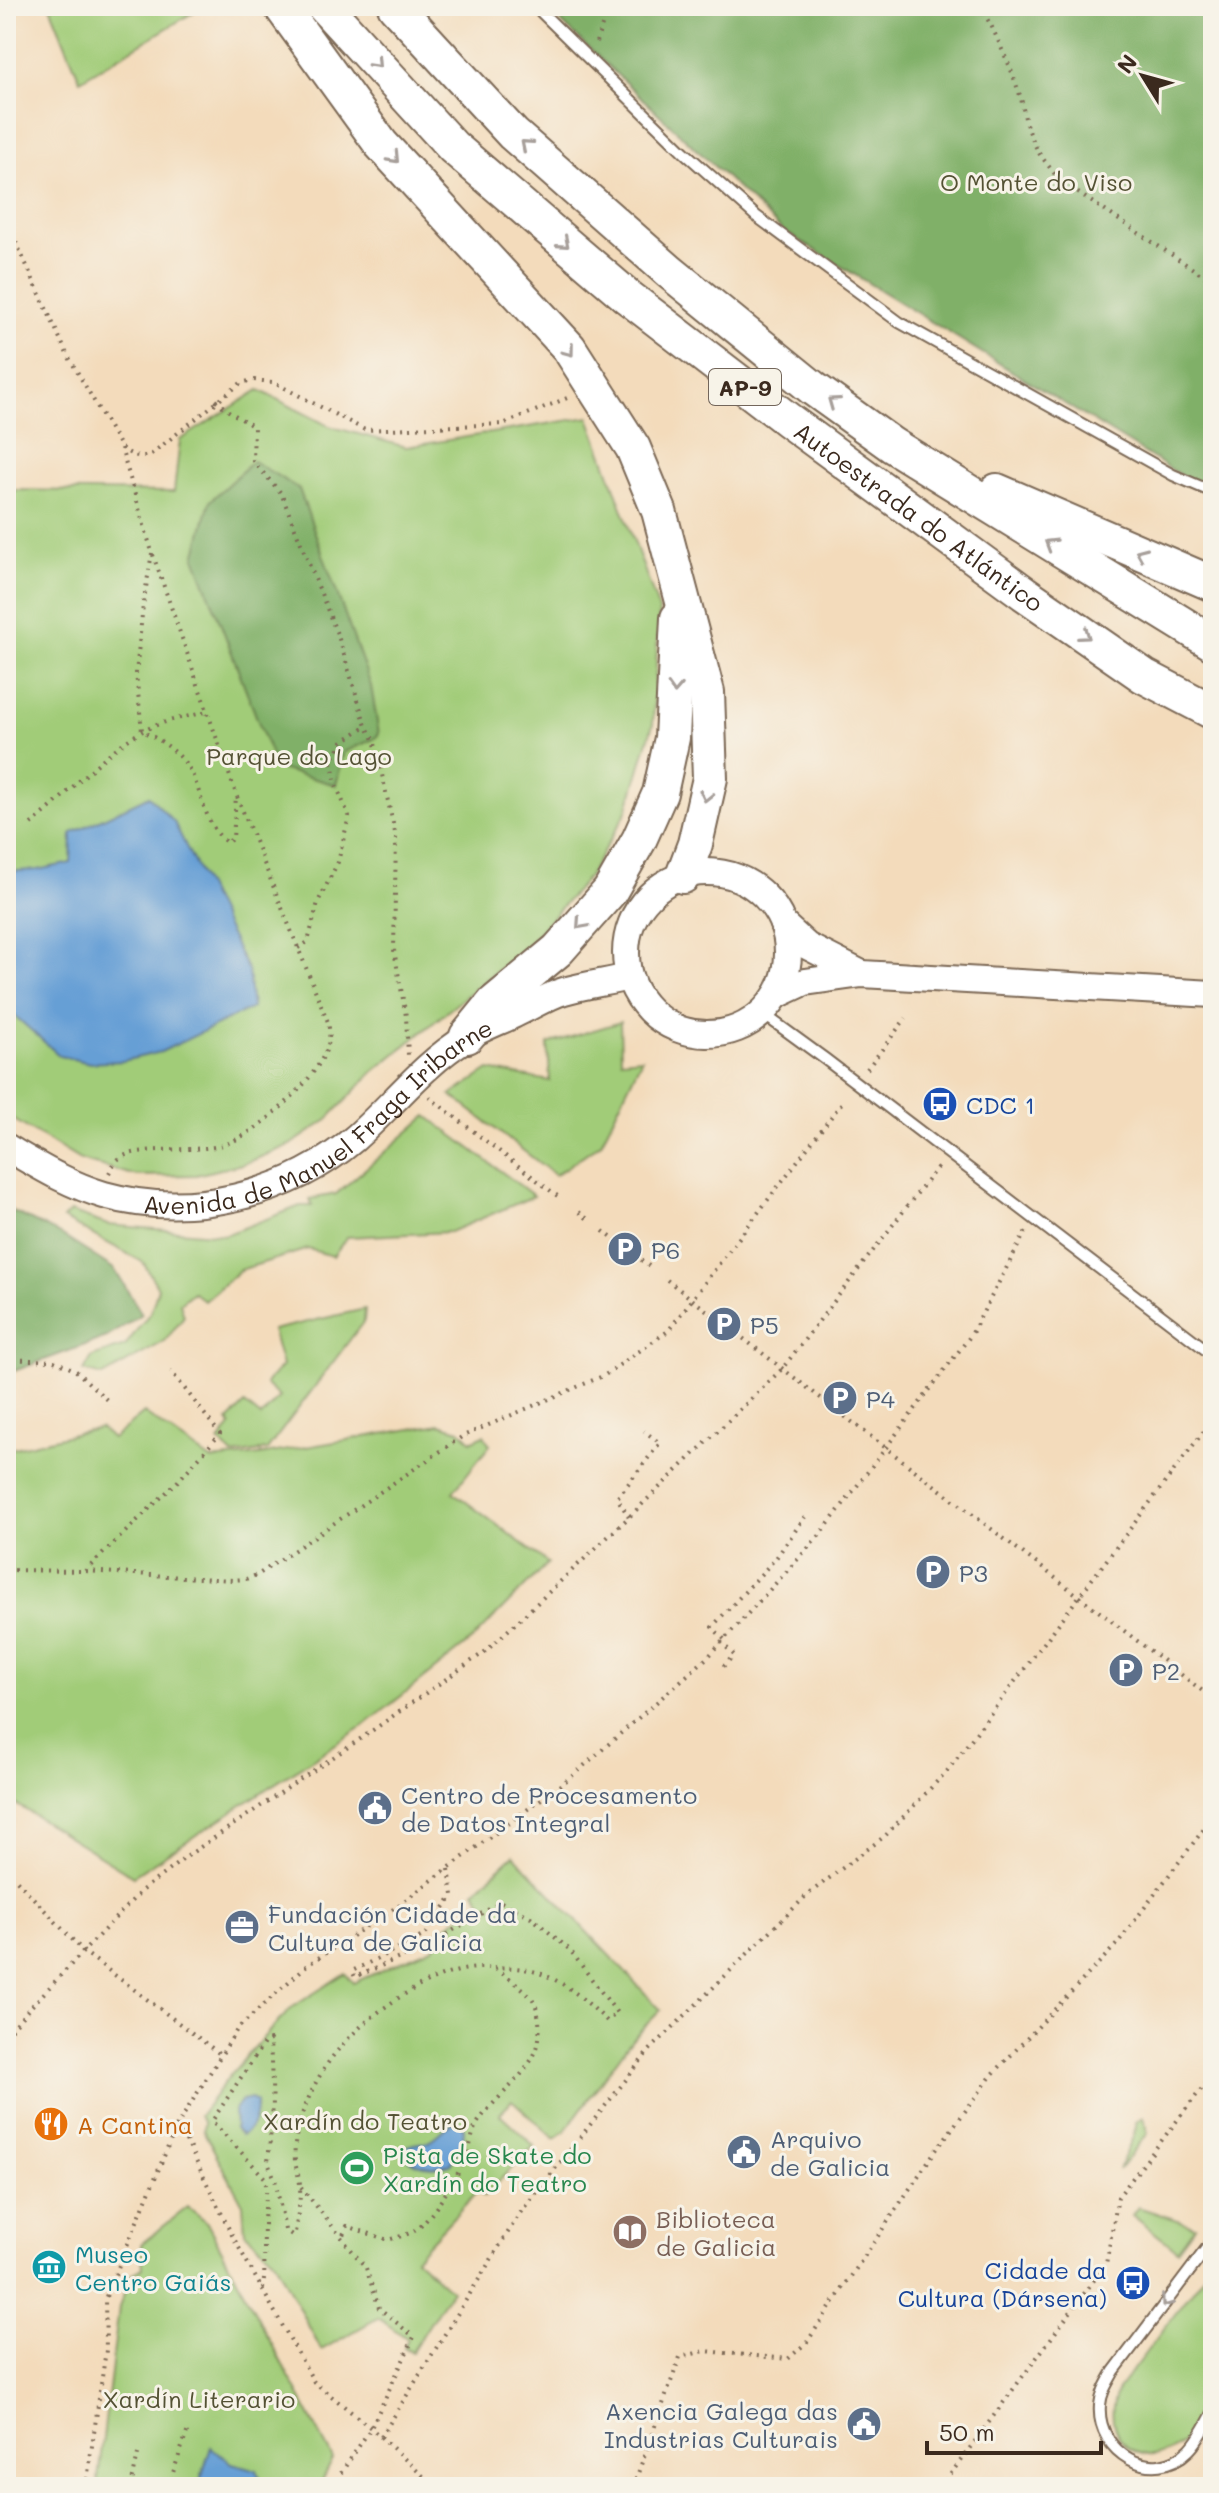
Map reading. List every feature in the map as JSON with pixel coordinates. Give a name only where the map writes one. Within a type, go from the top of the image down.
[{"type":"highway","points":[[281,6],[381,144],[569,348],[633,448],[659,511],[707,692],[710,778],[695,844],[683,876]]},
{"type":"highway","name":"Autoestrada do Atlántico","points":[[324,6],[453,147],[628,297],[788,420],[1024,593],[1144,676],[1213,712]]},
{"type":"highway","name":"Autoestrada do Atlántico","points":[[395,6],[513,134],[682,282],[814,389],[892,445],[1213,643]]},
{"type":"highway","points":[[892,445],[1213,584]]},
{"type":"highway","points":[[467,1036],[494,1003],[558,950],[610,891],[639,840],[660,793],[672,738],[679,582]]},
{"type":"street","points":[[862,974],[807,946],[783,924],[771,903],[753,886],[731,875],[707,872],[683,876],[660,887],[642,905],[630,927],[626,952],[629,977],[642,1002],[662,1021],[687,1032],[714,1035],[739,1028],[769,1004],[805,982],[862,974],[1213,994]]},
{"type":"street","points":[[769,1004],[786,972],[788,948],[783,924]]},
{"type":"street","name":"Avenida de Manuel Fraga Iribarne","points":[[6,1147],[51,1173],[104,1195],[161,1204],[223,1201],[269,1188],[316,1167],[352,1141],[416,1076],[467,1036],[563,991],[629,977]]},
{"type":"lane","points":[[535,6],[684,152],[756,216],[899,322],[1173,475],[1213,492]]},
{"type":"lane","points":[[769,1004],[948,1153],[1213,1355]]},
{"type":"lane","points":[[1213,2240],[1114,2371],[1100,2401],[1100,2416],[1111,2444],[1122,2456],[1135,2463],[1161,2466],[1188,2451],[1213,2413]]},
{"type":"path","points":[[589,59],[609,6]]},
{"type":"path","points":[[979,6],[1010,67],[1026,124],[1038,152],[1060,181],[1213,282]]},
{"type":"path","points":[[6,220],[67,354],[121,448],[152,552],[236,794],[328,1022],[329,1041],[321,1060],[292,1098],[256,1127],[224,1145],[183,1151],[144,1151],[120,1158],[110,1170],[104,1195]]},
{"type":"path","points":[[121,448],[132,455],[150,455],[216,400],[241,383],[253,380],[273,382],[365,430],[503,424],[569,398]]},
{"type":"path","points":[[216,400],[254,427],[253,461],[281,493],[339,639],[366,726],[374,739],[396,837],[394,950],[406,1016],[408,1057]]},
{"type":"path","points":[[142,731],[136,673],[152,552]]},
{"type":"path","points":[[31,824],[49,811],[106,756],[142,731],[207,712]]},
{"type":"path","points":[[298,948],[308,942],[318,902],[338,862],[349,816],[336,785],[332,761],[342,742],[366,726]]},
{"type":"path","points":[[142,731],[169,744],[192,773],[206,813],[227,843],[233,838],[236,794]]},
{"type":"path","points":[[867,1069],[906,1018]]},
{"type":"path","points":[[6,1570],[85,1571],[232,1580],[259,1574],[463,1436],[605,1375],[668,1331],[844,1100]]},
{"type":"path","points":[[437,1104],[560,1198]]},
{"type":"path","points":[[6,2036],[141,1891],[486,1651],[629,1517],[782,1369],[948,1153]]},
{"type":"path","points":[[579,1212],[589,1220]]},
{"type":"path","points":[[87,2485],[106,2350],[105,2299],[178,2124],[238,2028],[306,1966],[392,1910],[571,1777],[708,1657],[820,1535],[971,1335],[1033,1218]]},
{"type":"path","points":[[603,1231],[649,1266]]},
{"type":"path","points":[[667,1280],[1213,1699]]},
{"type":"path","points":[[6,1359],[54,1361],[75,1370],[109,1402]]},
{"type":"path","points":[[85,1571],[177,1482],[220,1434],[171,1371]]},
{"type":"path","points":[[381,2437],[520,2213],[648,2052],[807,1895],[885,1836],[948,1770],[1213,1419]]},
{"type":"path","points":[[629,1517],[617,1498],[660,1443],[644,1431]]},
{"type":"path","points":[[721,1669],[734,1655],[712,1627],[776,1558],[805,1517]]},
{"type":"path","points":[[633,2487],[680,2357],[705,2351],[788,2359],[807,2342],[931,2157],[992,2075],[1117,1944],[1213,1817]]},
{"type":"path","points":[[6,1869],[84,1952],[220,2054]]},
{"type":"path","points":[[263,2289],[266,2268],[263,2227],[265,2178],[212,2121],[264,2043],[270,2040],[273,2106],[268,2163],[275,2179],[285,2230],[292,2235],[295,2233],[300,2186],[295,2158],[297,2131],[307,2102],[337,2052],[378,2013],[436,1979],[468,1969],[516,1966],[543,1972],[584,1998],[607,2021],[617,2013],[570,1950],[531,1917],[501,1902],[425,1947],[355,1977],[352,1971],[425,1935],[453,1895],[449,1869]]},
{"type":"path","points":[[342,2237],[347,2226],[388,2240],[418,2229],[454,2181],[468,2153],[478,2121],[523,2074],[537,2048],[539,2021],[535,2002],[523,1988],[492,1968]]},
{"type":"path","points":[[941,2487],[1106,2264],[1118,2197],[1213,2074]]},
{"type":"path","points":[[178,2124],[233,2237],[314,2382],[371,2428],[435,2487]]},
{"type":"path","points":[[300,2186],[366,2268],[379,2308],[414,2337],[371,2428],[341,2473],[338,2487]]},
{"type":"path","points":[[168,2487],[189,2427]]},
{"type":"path","points":[[131,2487],[138,2454]]},
{"type":"green space","points":[[50,6],[204,6],[80,80]]},
{"type":"green space","name":"O Monte do Viso","points":[[544,6],[1213,6],[1213,495],[782,230]]},
{"type":"green space","name":"Parque do Lago","points":[[259,390],[329,426],[406,447],[589,417],[659,610],[653,724],[627,811],[589,876],[525,948],[373,1072],[326,1121],[290,1145],[246,1163],[196,1175],[137,1176],[80,1160],[6,1115],[6,490],[174,492],[180,440]]},
{"type":"green space","points":[[253,461],[299,489],[371,686],[379,734],[344,752],[336,785],[276,768],[195,557],[210,501]]},
{"type":"green space","points":[[620,1022],[621,1060],[642,1058],[601,1143],[555,1175],[451,1095],[489,1070],[550,1081],[548,1044]]},
{"type":"green space","points":[[427,1116],[534,1196],[450,1232],[347,1237],[333,1256],[308,1249],[240,1270],[204,1301],[193,1292],[180,1303],[184,1316],[165,1341],[103,1376],[84,1371],[92,1357],[125,1346],[151,1311],[158,1288],[143,1262],[63,1219],[70,1212],[108,1225],[225,1235],[300,1206],[312,1206],[310,1199],[336,1194]]},
{"type":"green space","points":[[6,1208],[58,1233],[114,1269],[142,1314],[107,1337],[6,1374]]},
{"type":"green space","points":[[365,1309],[364,1321],[267,1450],[233,1455],[219,1442],[231,1426],[228,1421],[245,1404],[261,1417],[279,1397],[265,1384],[282,1366],[272,1330]]},
{"type":"green space","points":[[144,1413],[211,1460],[259,1455],[440,1424],[460,1430],[471,1441],[484,1435],[490,1445],[453,1492],[548,1563],[473,1639],[365,1725],[133,1876],[6,1798],[6,1450],[100,1428],[112,1439]]},
{"type":"green space","name":"Xardín do Teatro","points":[[514,1855],[661,2010],[633,2038],[565,2131],[555,2139],[512,2100],[500,2114],[534,2146],[484,2196],[479,2192],[474,2195],[415,2258],[451,2290],[412,2352],[404,2348],[408,2339],[378,2318],[321,2350],[273,2258],[245,2232],[243,2204],[203,2130],[204,2123],[199,2116],[231,2074],[293,2007],[345,1973],[353,1983],[434,1947],[439,1931],[482,1901],[475,1891]]},
{"type":"green space","points":[[1143,2117],[1148,2133],[1119,2170],[1136,2122]]},
{"type":"green space","name":"Xardín Literario","points":[[188,2207],[206,2221],[333,2459],[319,2487],[97,2487],[119,2307],[132,2274],[143,2268],[141,2244]]},
{"type":"green space","points":[[1138,2207],[1195,2226],[1177,2250],[1132,2215]]},
{"type":"green space","points":[[1213,2264],[1214,2383],[1211,2400],[1184,2441],[1167,2452],[1150,2455],[1134,2451],[1122,2441],[1114,2427],[1113,2409],[1119,2388]]},
{"type":"water","points":[[149,796],[174,822],[248,971],[252,1008],[161,1052],[123,1061],[90,1063],[60,1056],[6,1008],[6,876],[15,871],[71,863],[72,833]]},
{"type":"water","points":[[250,2099],[256,2102],[255,2117],[249,2130],[241,2135],[235,2129],[234,2110],[242,2101]]},
{"type":"water","points":[[458,2121],[464,2128],[463,2140],[450,2164],[426,2166],[415,2163],[405,2155],[406,2147],[431,2140]]},
{"type":"water","points":[[211,2447],[232,2463],[257,2470],[264,2487],[198,2487]]},
{"type":"place","name":"CDC 1","points":[[940,1104]]},
{"type":"place","name":"P6","points":[[625,1249]]},
{"type":"place","name":"P5","points":[[724,1324]]},
{"type":"place","name":"P4","points":[[840,1398]]},
{"type":"place","name":"P3","points":[[933,1572]]},
{"type":"place","name":"P2","points":[[1126,1670]]},
{"type":"place","name":"Centro de Procesamento de Datos Integral","points":[[375,1808]]},
{"type":"place","name":"Fundación Cidade da Cultura de Galicia","points":[[242,1927]]},
{"type":"place","name":"A Cantina","points":[[51,2124]]},
{"type":"place","name":"Arquivo de Galicia","points":[[744,2152]]},
{"type":"place","name":"Pista de Skate do Xardín do Teatro","points":[[357,2168]]},
{"type":"place","name":"Biblioteca de Galicia","points":[[630,2232]]},
{"type":"place","name":"Museo Centro Gaiás","points":[[49,2267]]},
{"type":"place","name":"Cidade da Cultura (Dársena)","points":[[1133,2283]]},
{"type":"place","name":"Axencia Galega das Industrias Culturais","points":[[864,2424]]}]
